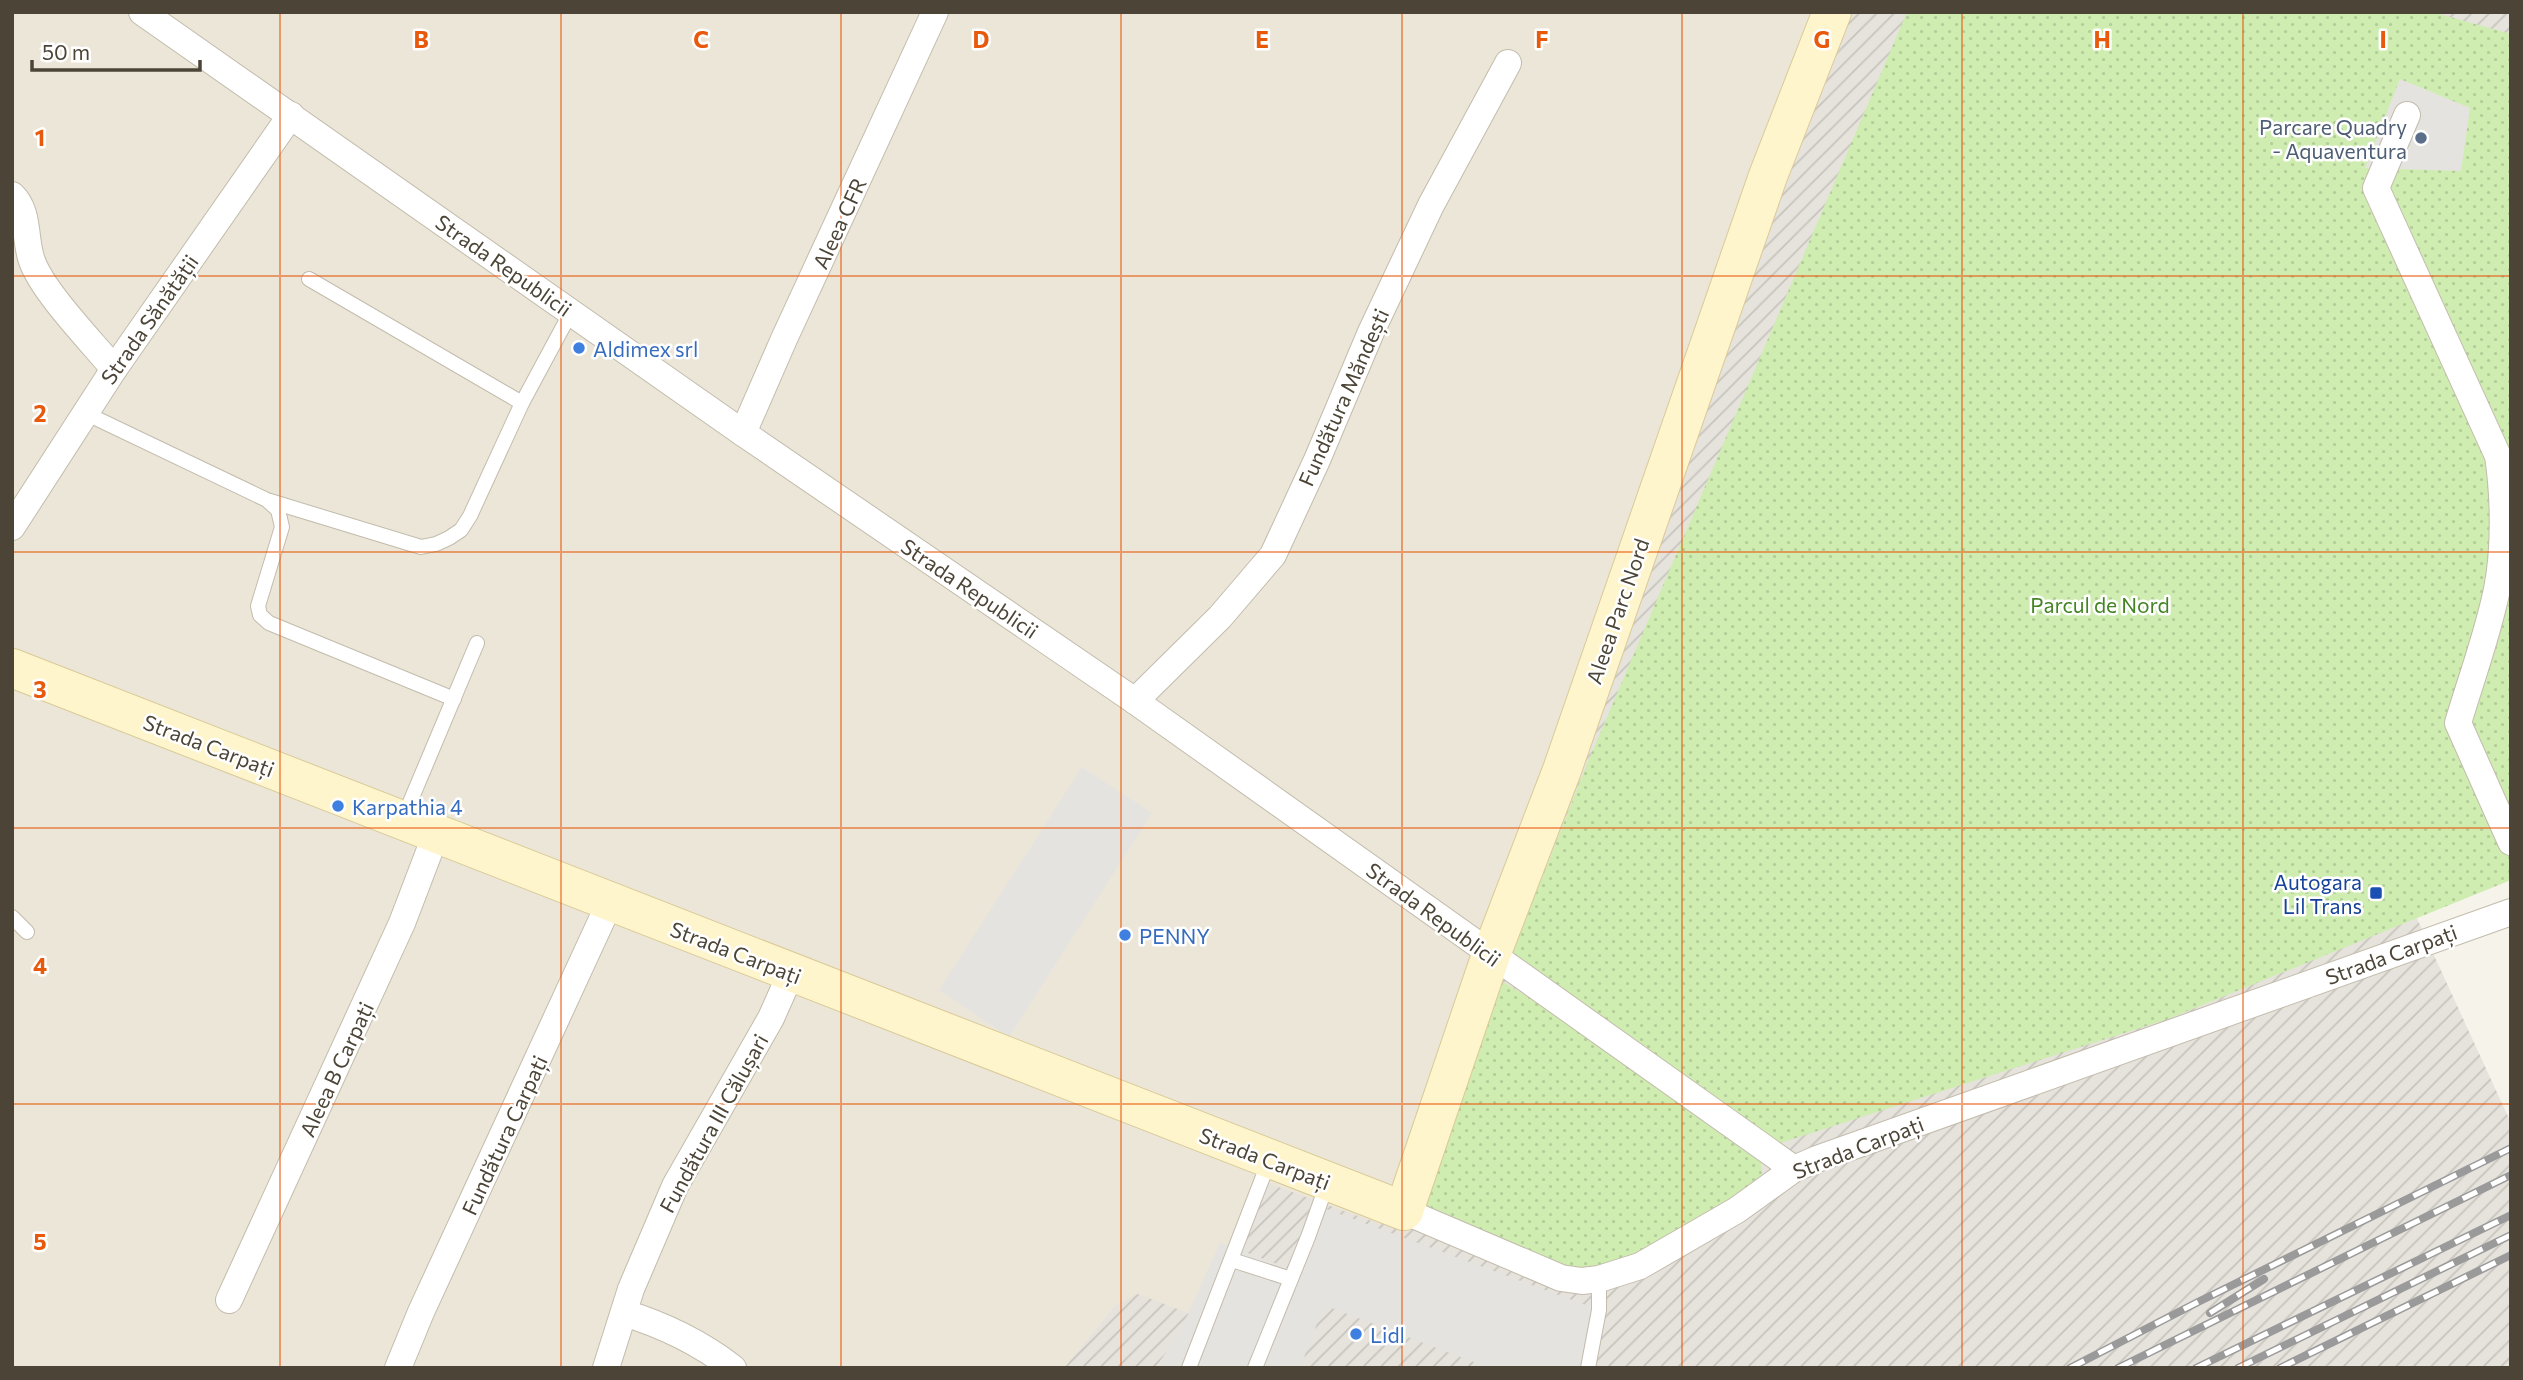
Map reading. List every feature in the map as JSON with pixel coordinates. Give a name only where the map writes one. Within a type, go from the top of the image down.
[{"type":"street","name":"Strada Republicii","points":[[142,12],[743,433],[1135,701],[1794,1168]]},
{"type":"street","name":"Aleea CFR","points":[[743,433],[935,12]]},
{"type":"street","name":"Aleea Parc Nord","points":[[1404,1211],[1492,955],[1562,769],[1768,176],[1832,12]]},
{"type":"street","name":"Fundătura Măndești","points":[[1135,701],[1220,617],[1273,555],[1425,216],[1508,63]]},
{"type":"street","name":"Strada Sănătății","points":[[16,514],[291,115]]},
{"type":"street","points":[[2407,115],[2376,188],[2498,456],[2500,466],[2503,515],[2497,588],[2458,723],[2511,842]]},
{"type":"street","points":[[12,195],[23,210],[32,261],[41,278],[114,369]]},
{"type":"street","name":"Strada Carpați","points":[[12,668],[1404,1211],[1561,1278],[1581,1281],[1599,1279],[1640,1266],[1737,1210],[1794,1168],[2511,912]]},
{"type":"street","name":"Aleea B Carpați","points":[[229,1300],[402,923],[419,827]]},
{"type":"street","name":"Fundătura Carpați","points":[[398,1368],[421,1312],[610,902]]},
{"type":"street","name":"Fundătura III Călușari","points":[[606,1368],[624,1313],[675,1186],[771,1018],[791,973]]},
{"type":"street","points":[[624,1313],[659,1324],[709,1349],[733,1368]]},
{"type":"lane","points":[[309,279],[522,403]]},
{"type":"lane","points":[[85,413],[267,500],[403,543],[421,547],[436,544],[461,530],[470,516],[522,403],[570,312]]},
{"type":"lane","points":[[267,500],[278,510],[282,527],[258,606],[260,615],[269,623],[454,699]]},
{"type":"lane","points":[[419,827],[454,699],[477,643]]},
{"type":"lane","points":[[12,917],[27,932]]},
{"type":"lane","points":[[1190,1368],[1269,1160]]},
{"type":"lane","points":[[1255,1368],[1328,1183]]},
{"type":"lane","points":[[1232,1260],[1291,1279]]},
{"type":"lane","points":[[1588,1368],[1599,1310],[1599,1279]]},
{"type":"shaded area","points":[[12,12],[1820,12],[1715,290],[1380,1225],[1204,1319],[1115,1305],[1064,1368],[12,1368]]},
{"type":"shaded area","name":"Parcul de Nord","points":[[1820,12],[2511,12],[2511,672],[2375,827],[2511,1123],[2511,1368],[1064,1368],[1115,1305],[1138,1294],[1204,1319],[1267,1183],[1380,1224],[1715,290]]},
{"type":"shaded area","name":"Parcare Quadry - Aquaventura","points":[[2400,79],[2470,108],[2461,171],[2365,168]]},
{"type":"shaded area","points":[[1082,767],[1152,813],[1009,1037],[939,990]]},
{"type":"shaded area","points":[[1313,1204],[1599,1310],[1588,1368],[1474,1368],[1476,1363],[1324,1305],[1300,1368],[1155,1368],[1178,1336],[1220,1243],[1288,1268]]},
{"type":"green space","name":"Parcul de Nord","points":[[1907,12],[2432,12],[2511,34],[2511,880],[2168,1019],[1777,1144],[1511,957],[1587,764]]},
{"type":"green space","points":[[1503,982],[1543,1006],[1755,1152],[1761,1162],[1762,1178],[1735,1203],[1622,1261],[1587,1269],[1556,1266],[1423,1210]]},
{"type":"railway","points":[[2070,1368],[2511,1148]]},
{"type":"railway","points":[[2118,1368],[2511,1175]]},
{"type":"railway","points":[[2196,1368],[2511,1215]]},
{"type":"railway","points":[[2238,1368],[2511,1235]]},
{"type":"railway","points":[[2280,1368],[2511,1255]]},
{"type":"railway","points":[[2210,1313],[2264,1279]]},
{"type":"place","name":"Parcare Quadry - Aquaventura","points":[[2421,138]]},
{"type":"place","name":"Aldimex srl","points":[[579,348]]},
{"type":"place","name":"Karpathia 4","points":[[338,806]]},
{"type":"place","name":"Autogara Lil Trans","points":[[2376,893]]},
{"type":"place","name":"PENNY","points":[[1125,935]]},
{"type":"place","name":"Lidl","points":[[1356,1334]]}]
